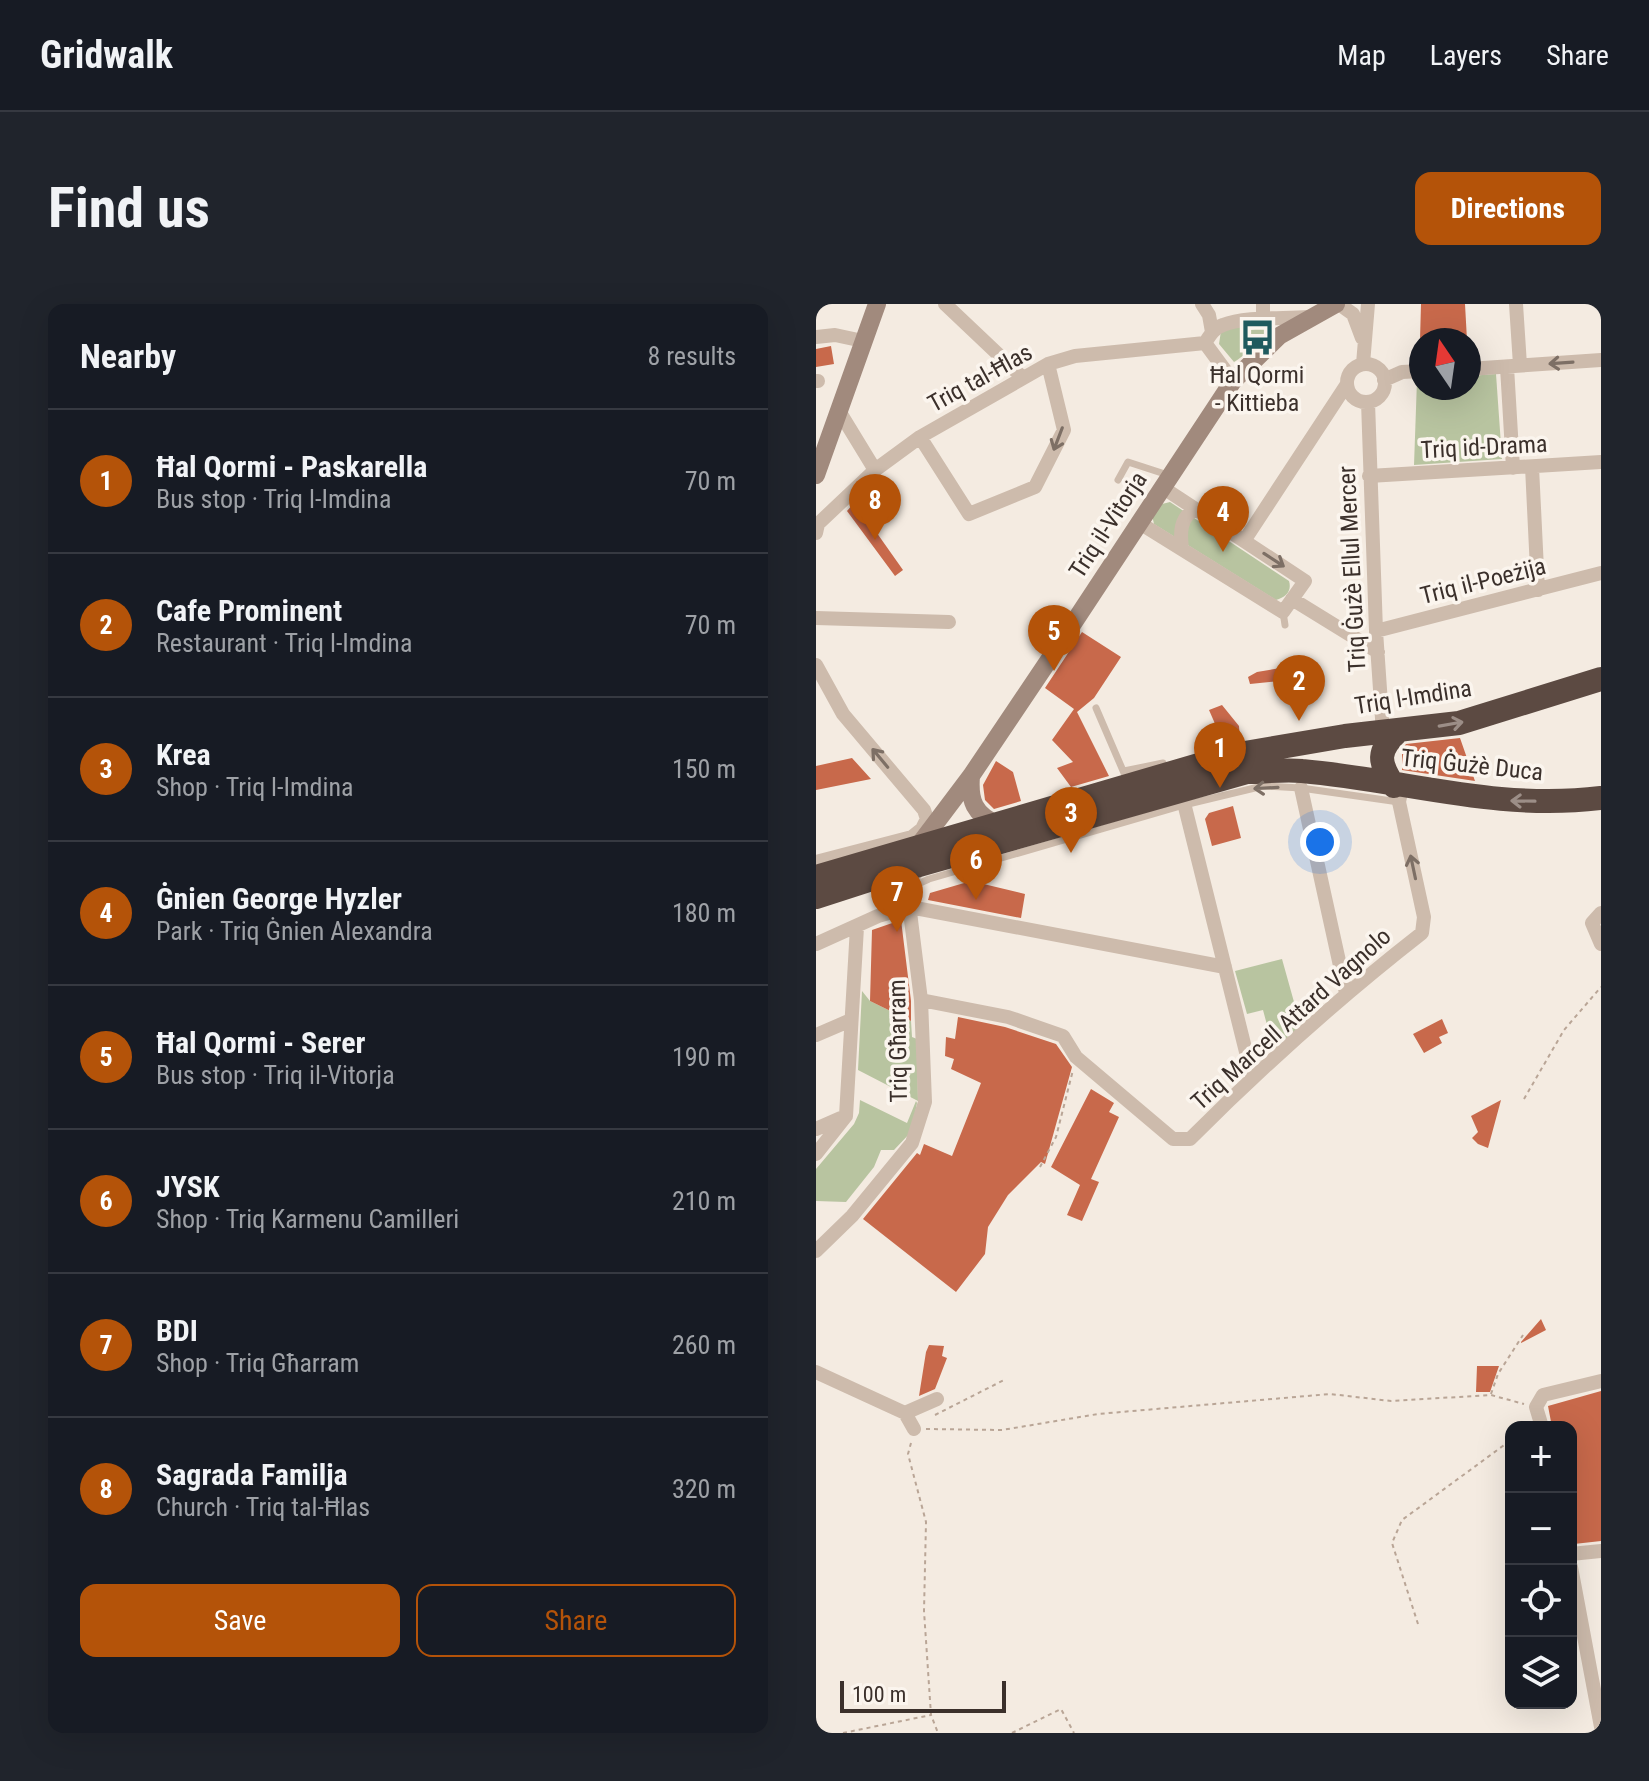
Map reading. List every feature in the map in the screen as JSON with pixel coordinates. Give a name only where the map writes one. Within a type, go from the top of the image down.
[{"type":"highway","name":"Triq l-Imdina","points":[[816,877],[884,875],[919,856],[1126,779],[1244,752],[1459,723],[1601,679]]},
{"type":"highway","points":[[1390,732],[1382,753],[1386,774],[1398,792]]},
{"type":"highway","points":[[1341,775],[1351,767],[1357,755],[1353,743],[1345,736]]},
{"type":"highway","name":"Triq l-Imdina","points":[[816,877],[1183,798],[1247,772],[1298,771],[1341,775]]},
{"type":"highway","name":"Triq Ġużè Duca","points":[[1341,775],[1398,792],[1498,801],[1564,802],[1600,797]]},
{"type":"street","points":[[816,475],[877,304]]},
{"type":"street","points":[[945,304],[1022,377]]},
{"type":"street","points":[[1202,304],[1209,315],[1208,338],[1233,381]]},
{"type":"street","points":[[1263,304],[1270,325]]},
{"type":"street","points":[[1338,304],[1353,314],[1364,342]]},
{"type":"street","name":"Triq il-Vitorja","points":[[1208,338],[1221,325],[1233,322],[1270,325],[1312,317],[1338,304]]},
{"type":"street","points":[[1363,364],[1368,304]]},
{"type":"street","points":[[1513,468],[1516,304]]},
{"type":"street","name":"Triq il-Vitorja","points":[[919,856],[1270,325]]},
{"type":"street","points":[[816,337],[835,335],[863,341]]},
{"type":"street","name":"Triq tal-Ħlas","points":[[816,533],[818,524],[875,470],[920,437],[1048,364],[1075,356],[1208,338]]},
{"type":"street","points":[[1481,368],[1601,360]]},
{"type":"street","points":[[920,437],[969,514],[1035,487],[1064,430],[1048,364]]},
{"type":"street","points":[[1244,541],[1347,384],[1351,372],[1363,364],[1378,368],[1384,380],[1381,395],[1368,402],[1355,399],[1347,384]]},
{"type":"street","points":[[1384,380],[1409,372]]},
{"type":"street","name":"Triq Ġużè Ellul Mercer","points":[[1368,402],[1376,631],[1390,732]]},
{"type":"street","points":[[839,411],[875,470]]},
{"type":"street","name":"Triq id-Drama","points":[[1369,476],[1601,462]]},
{"type":"street","points":[[1532,467],[1538,590]]},
{"type":"street","points":[[1138,522],[1182,548],[1284,618],[1292,599],[1305,581],[1194,510],[1166,482]]},
{"type":"street","points":[[1182,548],[1180,531],[1188,514],[1194,510]]},
{"type":"street","name":"Triq il-Poeżija","points":[[1376,631],[1601,573]]},
{"type":"street","points":[[1292,599],[1378,652]]},
{"type":"street","points":[[816,618],[949,622]]},
{"type":"street","points":[[816,665],[843,714],[924,810],[927,819],[922,829],[912,837],[816,877]]},
{"type":"street","points":[[971,776],[976,812],[998,825]]},
{"type":"street","points":[[1301,788],[1346,993]]},
{"type":"street","name":"Triq Marcell Attard Vagnolo","points":[[1076,1057],[1173,1139],[1190,1139],[1252,1076],[1346,993],[1422,933],[1424,917],[1398,792]]},
{"type":"street","points":[[1183,798],[1252,1076]]},
{"type":"street","points":[[884,875],[907,888],[919,856]]},
{"type":"street","name":"Triq Għarram","points":[[816,1251],[852,1216],[912,1143],[925,1102],[921,1000],[907,888]]},
{"type":"street","points":[[816,944],[878,916],[910,907],[1225,967]]},
{"type":"street","points":[[1597,918],[1601,944]]},
{"type":"street","points":[[816,1154],[846,1116],[857,927]]},
{"type":"street","points":[[921,1000],[1008,1017],[1063,1036],[1076,1057]]},
{"type":"street","points":[[816,1035],[851,1020]]},
{"type":"street","points":[[816,1129],[846,1116]]},
{"type":"street","points":[[816,1372],[909,1411],[937,1399]]},
{"type":"street","points":[[1540,1421],[1536,1407],[1543,1395],[1601,1381]]},
{"type":"street","points":[[909,1411],[914,1429]]},
{"type":"street","points":[[1577,1553],[1601,1551]]},
{"type":"street","points":[[1577,1599],[1601,1727]]},
{"type":"lane","points":[[1118,480],[1128,462],[1166,482]]},
{"type":"lane","points":[[1096,708],[1126,779],[1163,763]]},
{"type":"lane","name":"Triq l-Imdina","points":[[907,888],[1183,798],[1263,786],[1398,792]]},
{"type":"path","points":[[1524,1099],[1564,1030],[1601,987]]},
{"type":"path","points":[[1040,1167],[1056,1137],[1076,1057]]},
{"type":"path","points":[[1491,1395],[1498,1374],[1523,1335]]},
{"type":"path","points":[[909,1411],[927,1417],[943,1413],[984,1388],[1004,1380]]},
{"type":"path","points":[[938,1733],[931,1715],[924,1611],[926,1522],[908,1454],[914,1429],[1002,1430],[1098,1414],[1330,1394],[1391,1401],[1491,1395],[1536,1407]]},
{"type":"path","points":[[1418,1624],[1392,1543],[1402,1520],[1505,1444]]},
{"type":"path","points":[[1012,1733],[1061,1709],[1074,1733]]},
{"type":"path","points":[[843,1733],[931,1715]]},
{"type":"green space","points":[[1232,325],[1251,330],[1269,326],[1272,329],[1234,362],[1219,344],[1221,331]]},
{"type":"green space","points":[[1496,374],[1502,459],[1414,465],[1416,400],[1481,400],[1481,375]]},
{"type":"green space","points":[[1170,502],[1289,581],[1287,593],[1276,600],[1154,524],[1152,515],[1158,505]]},
{"type":"green space","points":[[1282,959],[1301,1027],[1274,1051],[1263,1010],[1247,1014],[1235,971]]},
{"type":"green space","points":[[862,991],[870,1001],[911,1021],[912,1037],[917,1039],[918,1101],[858,1070]]},
{"type":"green space","points":[[860,1100],[907,1123],[916,1101],[912,1131],[894,1150],[881,1150],[874,1167],[846,1202],[816,1201],[816,1169],[854,1124]]},
{"type":"building","points":[[1421,304],[1465,304],[1466,328],[1420,328]]},
{"type":"building","points":[[831,346],[834,364],[816,367],[816,349]]},
{"type":"building","points":[[855,502],[903,570],[895,576],[847,511]]},
{"type":"building","points":[[1082,632],[1121,657],[1094,698],[1077,712],[1109,776],[1071,787],[1057,768],[1073,762],[1052,740],[1074,709],[1045,688]]},
{"type":"building","points":[[1286,667],[1288,680],[1250,684],[1248,677],[1257,672]]},
{"type":"building","points":[[1222,705],[1239,726],[1240,739],[1223,742],[1209,710]]},
{"type":"building","points":[[1460,738],[1475,781],[1402,770],[1402,749],[1406,744]]},
{"type":"building","points":[[852,758],[871,779],[816,790],[816,766]]},
{"type":"building","points":[[996,761],[1013,772],[1021,801],[994,809],[985,800],[983,785]]},
{"type":"building","points":[[1233,806],[1241,838],[1212,846],[1205,819],[1209,813]]},
{"type":"building","points":[[971,881],[1025,894],[1021,918],[928,900],[930,893]]},
{"type":"building","points":[[901,920],[911,1021],[870,1001],[872,930]]},
{"type":"building","points":[[958,1017],[1005,1027],[1056,1044],[1072,1067],[1045,1164],[1041,1162],[1008,1195],[988,1227],[985,1254],[956,1292],[863,1219],[917,1153],[920,1155],[924,1144],[952,1156],[981,1083],[951,1069],[954,1059],[945,1056],[946,1037],[955,1039]]},
{"type":"building","points":[[1442,1019],[1448,1033],[1439,1037],[1442,1043],[1424,1053],[1413,1034]]},
{"type":"building","points":[[1091,1089],[1114,1103],[1109,1112],[1119,1117],[1091,1179],[1099,1182],[1082,1221],[1067,1215],[1080,1185],[1051,1167]]},
{"type":"building","points":[[1501,1100],[1488,1148],[1472,1138],[1478,1132],[1471,1116]]},
{"type":"building","points":[[1541,1319],[1546,1330],[1521,1343],[1521,1342]]},
{"type":"building","points":[[929,1345],[944,1346],[942,1356],[947,1358],[935,1389],[919,1396],[926,1352]]},
{"type":"building","points":[[1477,1366],[1499,1366],[1490,1392],[1476,1392]]},
{"type":"building","points":[[1601,1391],[1601,1541],[1577,1544],[1577,1421],[1551,1421],[1548,1406]]},
{"type":"place","name":"Ħal Qormi - Kittieba","points":[[1257,338]]},
{"type":"place","name":"Sagrada Familja","points":[[875,540]]},
{"type":"place","name":"Ġnien George Hyzler","points":[[1223,552]]},
{"type":"place","name":"Ħal Qormi - Serer","points":[[1054,671]]},
{"type":"place","name":"Cafe Prominent","points":[[1299,721]]},
{"type":"place","name":"Ħal Qormi - Paskarella","points":[[1220,788]]},
{"type":"place","name":"Krea","points":[[1071,853]]},
{"type":"place","name":"JYSK","points":[[976,900]]},
{"type":"place","name":"BDI","points":[[897,932]]}]
